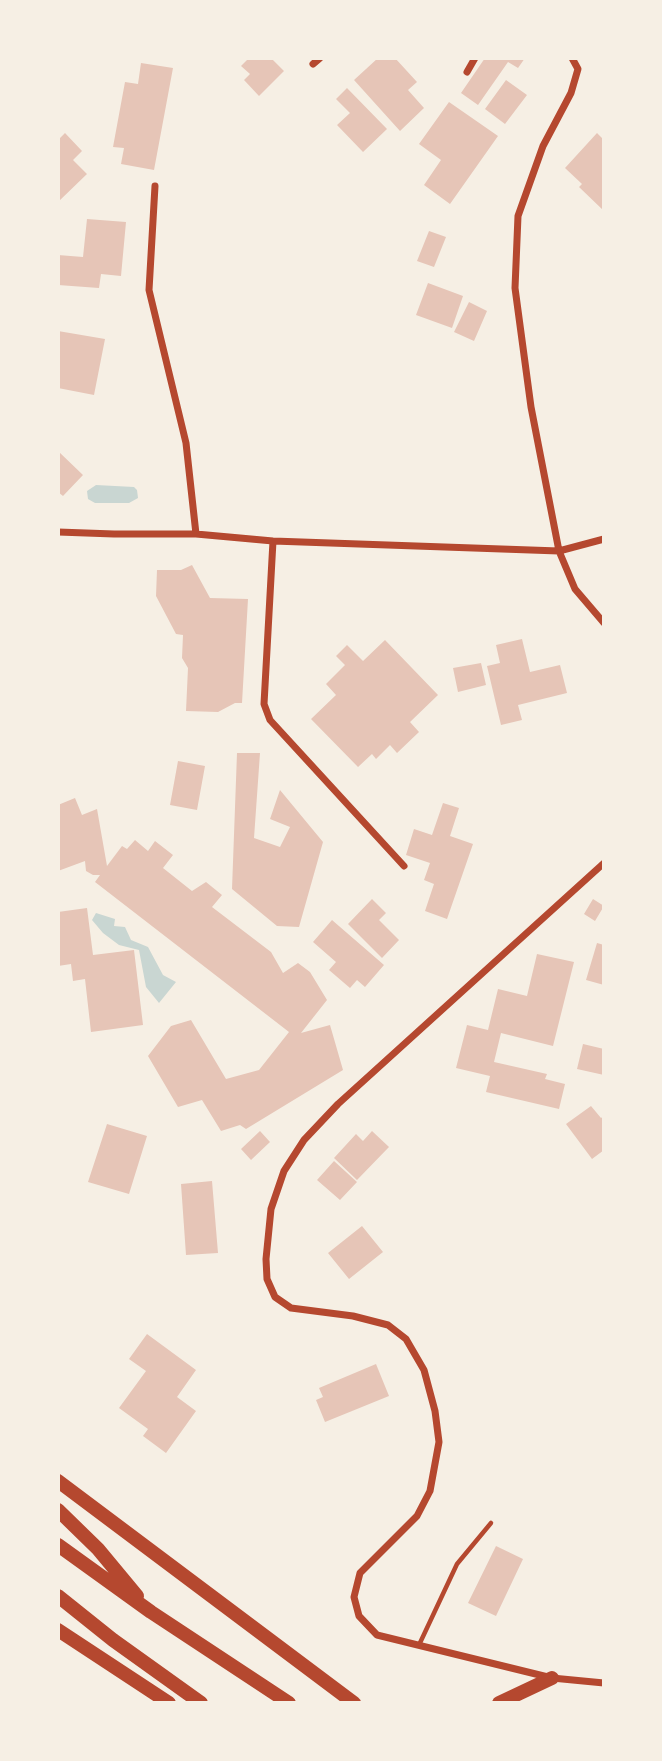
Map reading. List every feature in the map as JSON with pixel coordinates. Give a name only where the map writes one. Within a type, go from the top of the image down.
[{"type":"main road","points":[[58,1481],[354,1703]]},
{"type":"main road","points":[[58,1510],[98,1549],[150,1612]]},
{"type":"main road","points":[[58,1545],[150,1612],[289,1703]]},
{"type":"main road","points":[[58,1597],[201,1703]]},
{"type":"main road","points":[[58,1630],[169,1703]]},
{"type":"main road","points":[[499,1703],[552,1678]]},
{"type":"street","points":[[467,72],[475,58]]},
{"type":"street","points":[[572,58],[578,69],[571,93],[543,146],[518,216],[515,288],[531,407],[559,551],[575,589],[604,623]]},
{"type":"street","points":[[155,186],[149,290],[186,443],[196,534]]},
{"type":"street","points":[[58,531],[196,534],[273,541],[559,551],[604,539]]},
{"type":"street","points":[[273,541],[264,704],[270,720],[404,866]]},
{"type":"street","points":[[604,863],[338,1104],[304,1140],[284,1171],[271,1209],[266,1259],[267,1279],[275,1297],[291,1308],[353,1316],[388,1325],[406,1339],[424,1370],[435,1411],[439,1442],[430,1491],[417,1516],[360,1573],[354,1597],[359,1616],[377,1635],[552,1678],[604,1684]]},
{"type":"lane","points":[[419,1646],[457,1564],[491,1523]]},
{"type":"shaded area","points":[[96,485],[134,487],[138,498],[129,503],[95,503],[88,499],[87,491]]},
{"type":"shaded area","points":[[96,913],[115,919],[114,926],[125,927],[131,940],[148,947],[163,975],[176,982],[159,1003],[146,987],[139,950],[119,945],[103,933],[92,920]]},
{"type":"building","points":[[249,58],[271,58],[284,71],[259,96],[244,80],[250,74],[241,66]]},
{"type":"building","points":[[378,58],[395,58],[417,82],[408,90],[424,108],[400,131],[354,80]]},
{"type":"building","points":[[485,58],[525,58],[518,68],[508,62],[478,105],[461,93]]},
{"type":"building","points":[[141,63],[173,68],[154,170],[121,164],[124,148],[113,147],[125,82],[138,84]]},
{"type":"building","points":[[506,80],[527,95],[505,124],[485,109]]},
{"type":"building","points":[[347,88],[387,129],[363,152],[337,125],[350,113],[336,99]]},
{"type":"building","points":[[449,102],[498,136],[450,204],[424,185],[441,160],[419,144]]},
{"type":"building","points":[[65,133],[82,151],[73,160],[87,174],[58,202],[58,140]]},
{"type":"building","points":[[597,133],[604,140],[604,211],[579,187],[582,184],[565,168]]},
{"type":"building","points":[[87,219],[126,222],[121,276],[101,274],[99,288],[58,285],[58,255],[83,257]]},
{"type":"building","points":[[429,231],[446,237],[434,267],[417,261]]},
{"type":"building","points":[[428,283],[463,296],[452,328],[416,315]]},
{"type":"building","points":[[469,302],[487,311],[474,341],[454,332]]},
{"type":"building","points":[[58,331],[105,339],[94,395],[58,388]]},
{"type":"building","points":[[58,451],[83,475],[63,496],[58,492]]},
{"type":"building","points":[[192,565],[210,598],[248,599],[242,703],[235,703],[218,712],[186,711],[188,668],[182,658],[183,635],[176,634],[156,596],[157,570],[181,570]]},
{"type":"building","points":[[522,639],[530,672],[560,665],[567,693],[518,705],[522,720],[501,725],[487,666],[500,663],[496,645]]},
{"type":"building","points":[[385,640],[438,695],[410,722],[419,732],[397,753],[390,745],[376,759],[372,754],[358,767],[311,719],[336,695],[326,684],[345,665],[336,656],[347,645],[363,661]]},
{"type":"building","points":[[481,663],[486,685],[458,692],[453,668]]},
{"type":"building","points":[[237,753],[260,753],[254,838],[280,847],[290,827],[270,819],[280,790],[323,842],[299,927],[277,926],[232,889]]},
{"type":"building","points":[[178,761],[205,766],[197,810],[170,805]]},
{"type":"building","points":[[75,798],[82,815],[97,809],[107,866],[122,846],[127,849],[135,840],[148,851],[155,841],[173,855],[163,868],[192,891],[206,882],[222,895],[212,907],[271,952],[283,973],[298,963],[310,972],[327,1000],[301,1033],[330,1025],[343,1070],[246,1129],[240,1125],[221,1131],[202,1100],[178,1107],[148,1056],[171,1026],[191,1020],[226,1079],[259,1070],[289,1032],[95,882],[100,875],[86,871],[85,861],[58,871],[58,805]]},
{"type":"building","points":[[443,803],[459,808],[450,836],[473,844],[447,919],[425,911],[434,884],[424,880],[430,863],[406,855],[414,829],[432,835]]},
{"type":"building","points":[[372,899],[386,913],[379,920],[399,940],[382,958],[348,924]]},
{"type":"building","points":[[593,899],[604,906],[595,921],[584,914]]},
{"type":"building","points":[[87,908],[93,955],[134,950],[143,1025],[91,1032],[85,979],[73,981],[71,964],[58,966],[58,912]]},
{"type":"building","points":[[332,920],[384,965],[365,987],[357,980],[350,988],[329,970],[336,962],[313,942]]},
{"type":"building","points":[[597,943],[604,945],[604,985],[586,980]]},
{"type":"building","points":[[537,954],[574,962],[553,1046],[501,1033],[494,1062],[547,1074],[545,1079],[565,1084],[559,1109],[486,1092],[490,1076],[456,1068],[467,1025],[488,1030],[498,989],[527,996]]},
{"type":"building","points":[[583,1044],[604,1049],[604,1075],[577,1069]]},
{"type":"building","points":[[591,1106],[601,1118],[604,1116],[604,1150],[592,1159],[566,1124]]},
{"type":"building","points":[[107,1124],[147,1136],[129,1194],[88,1182]]},
{"type":"building","points":[[260,1131],[270,1142],[251,1160],[241,1149]]},
{"type":"building","points":[[372,1131],[389,1147],[357,1180],[334,1158],[356,1134],[363,1141]]},
{"type":"building","points":[[334,1161],[357,1182],[340,1200],[317,1180]]},
{"type":"building","points":[[212,1181],[218,1253],[186,1255],[181,1184]]},
{"type":"building","points":[[362,1226],[383,1252],[349,1279],[328,1253]]},
{"type":"building","points":[[147,1334],[196,1370],[177,1397],[196,1411],[166,1453],[143,1436],[148,1429],[119,1408],[146,1371],[129,1359]]},
{"type":"building","points":[[376,1364],[389,1396],[325,1422],[316,1400],[323,1397],[319,1388]]},
{"type":"building","points":[[496,1546],[523,1559],[496,1616],[468,1603]]}]
